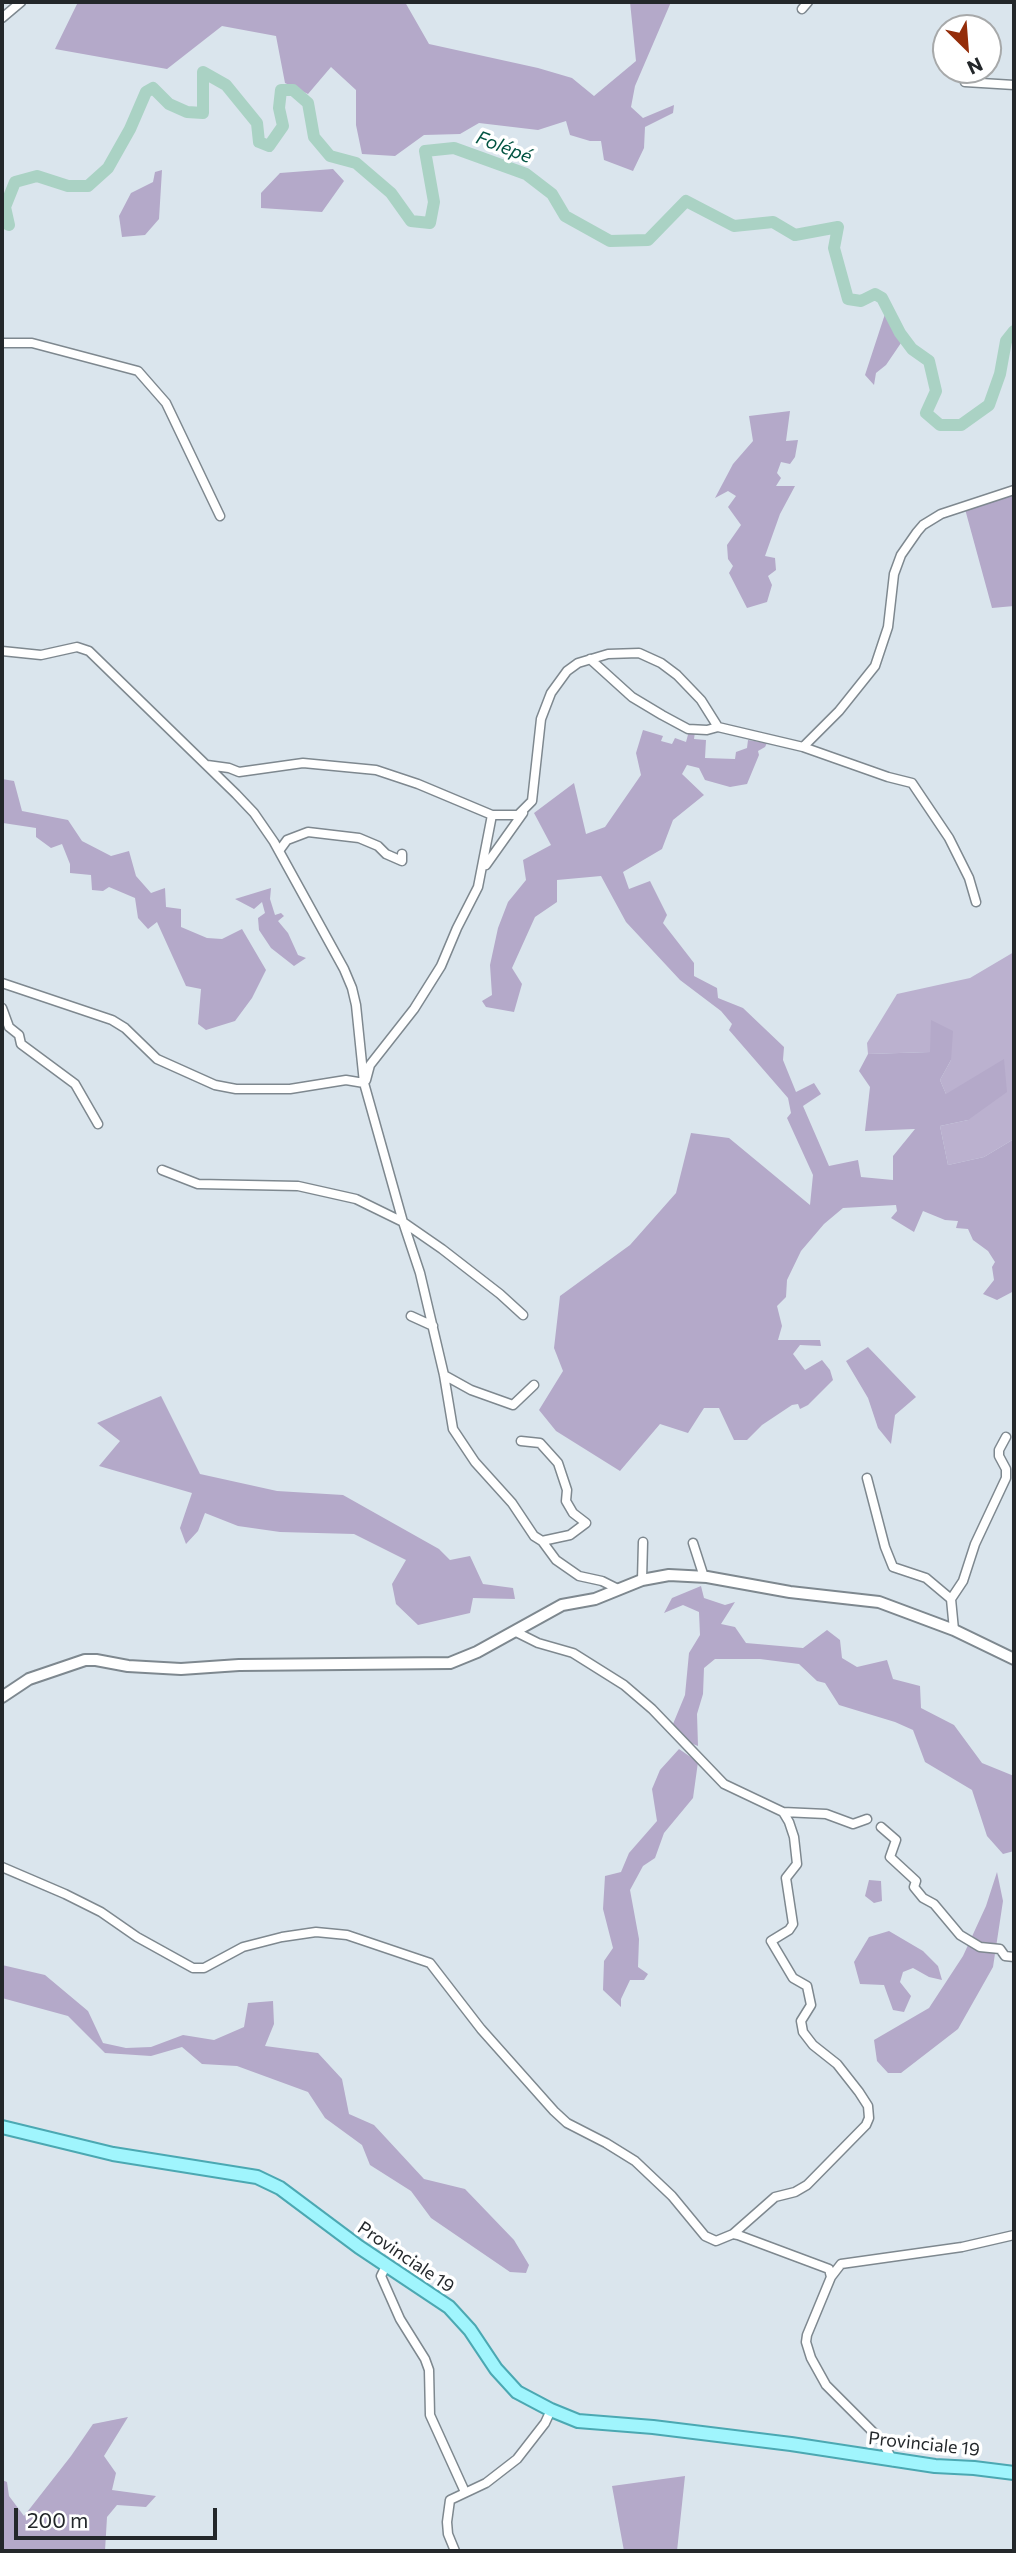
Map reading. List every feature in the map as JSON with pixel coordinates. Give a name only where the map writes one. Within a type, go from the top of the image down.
[{"type":"main road","name":"Provinciale 19","points":[[2,2127],[113,2154],[257,2177],[296,2198],[334,2230],[449,2307],[470,2330],[496,2369],[512,2387],[551,2410],[578,2421],[653,2427],[791,2444],[893,2461],[1014,2473]]},
{"type":"street","points":[[2,18],[21,2]]},
{"type":"street","points":[[802,9],[808,2]]},
{"type":"street","points":[[2,343],[32,343],[138,371],[166,403],[220,516]]},
{"type":"street","points":[[803,747],[846,703],[875,666],[887,627],[894,574],[901,555],[923,524],[941,514],[1014,490]]},
{"type":"street","points":[[2,651],[41,655],[77,647],[89,651],[254,813],[279,851],[348,978],[356,1005],[364,1083],[420,1273],[444,1375],[453,1429],[475,1462],[517,1509],[534,1536],[542,1541],[556,1560],[575,1574],[602,1581],[618,1589]]},
{"type":"street","points":[[483,869],[533,796],[538,736],[546,703],[567,671],[590,659],[626,652],[650,658],[689,686],[718,727]]},
{"type":"street","points":[[590,659],[632,696],[688,729],[708,730],[718,727],[803,747],[912,783],[949,838],[969,878],[976,902]]},
{"type":"street","points":[[207,765],[239,772],[303,763],[376,771],[418,784],[492,815],[510,816],[524,811]]},
{"type":"street","points":[[364,1083],[370,1065],[415,1009],[441,966],[475,894],[483,869],[492,815]]},
{"type":"street","points":[[279,851],[287,840],[308,832],[359,838],[402,861],[402,854]]},
{"type":"street","points":[[2,983],[112,1020],[125,1028],[152,1056],[185,1074],[215,1085],[236,1089],[290,1089],[346,1080],[364,1083]]},
{"type":"street","points":[[2,1008],[9,1027],[19,1035],[22,1044],[75,1084],[98,1124]]},
{"type":"street","points":[[162,1170],[198,1184],[298,1186],[356,1199],[403,1222],[464,1264],[523,1315]]},
{"type":"street","points":[[411,1316],[433,1326]]},
{"type":"street","points":[[444,1375],[471,1390],[513,1405],[534,1385]]},
{"type":"street","points":[[954,1630],[951,1599],[963,1581],[975,1544],[1006,1478],[1006,1469],[999,1450],[1006,1437]]},
{"type":"street","points":[[521,1441],[540,1443],[558,1463],[567,1490],[566,1501],[573,1513],[586,1523],[570,1535],[542,1541]]},
{"type":"street","points":[[867,1478],[893,1567],[926,1578],[951,1599]]},
{"type":"street","points":[[642,1580],[643,1542]]},
{"type":"street","points":[[694,1543],[704,1577]]},
{"type":"street","points":[[2,1697],[29,1679],[85,1660],[181,1669],[327,1664],[438,1664],[461,1659],[516,1632],[562,1605],[596,1599],[642,1580],[669,1575],[704,1577],[790,1592],[879,1602],[954,1630],[1014,1658]]},
{"type":"street","points":[[516,1632],[590,1662],[624,1685],[652,1709],[728,1788],[783,1812],[826,1814],[853,1824],[867,1819]]},
{"type":"street","points":[[2,1867],[101,1912],[137,1937],[192,1968],[204,1968],[243,1947],[316,1932],[347,1935],[426,1961],[451,1988],[481,2029],[554,2111],[567,2123],[635,2161],[671,2196],[699,2230],[711,2240],[719,2241],[733,2234],[775,2197],[795,2192],[807,2185],[866,2125],[869,2118],[868,2106],[859,2092],[837,2064],[813,2045],[803,2032],[801,2021],[811,2005],[807,1986],[793,1978],[771,1941],[789,1930],[793,1924],[786,1878],[797,1864],[793,1832],[783,1812]]},
{"type":"street","points":[[881,1827],[896,1840],[890,1857],[915,1881],[914,1887],[923,1898],[934,1904],[960,1935],[979,1947],[1000,1949],[1005,1956],[1014,1957]]},
{"type":"street","points":[[733,2234],[829,2269],[831,2277]]},
{"type":"street","points":[[893,2461],[882,2441],[826,2385],[811,2358],[806,2343],[807,2334],[831,2277],[841,2264],[955,2248],[1014,2235]]},
{"type":"street","points":[[386,2266],[381,2276],[400,2319],[425,2359],[429,2370],[430,2415],[464,2492]]},
{"type":"street","points":[[455,2551],[448,2534],[449,2505],[454,2497],[486,2483],[517,2459],[545,2423],[551,2410]]},
{"type":"shaded area","points":[[78,2],[405,2],[429,44],[572,78],[594,96],[636,61],[630,2],[671,2],[635,86],[631,107],[643,118],[674,105],[673,113],[645,127],[644,148],[633,171],[604,160],[601,141],[570,135],[566,121],[538,130],[479,123],[460,134],[424,135],[395,156],[362,154],[356,125],[356,90],[331,67],[308,94],[285,83],[276,36],[222,26],[167,69],[55,49]]},
{"type":"shaded area","points":[[333,169],[344,181],[322,212],[261,208],[261,193],[280,173]]},
{"type":"shaded area","points":[[162,170],[159,219],[145,235],[122,237],[119,216],[131,193],[153,182],[155,172]]},
{"type":"shaded area","points":[[885,314],[901,343],[886,365],[876,373],[874,385],[865,375]]},
{"type":"shaded area","points":[[790,411],[786,441],[798,440],[795,457],[790,464],[781,462],[777,473],[781,478],[776,486],[795,486],[780,514],[765,556],[775,558],[776,570],[768,576],[772,585],[767,602],[747,608],[729,573],[733,566],[728,559],[727,545],[741,525],[728,507],[736,496],[728,491],[715,498],[733,464],[753,441],[749,416]]},
{"type":"shaded area","points":[[1014,494],[1014,606],[992,608],[965,509]]},
{"type":"shaded area","points":[[643,730],[663,736],[661,741],[672,744],[675,738],[686,742],[689,731],[695,732],[694,739],[706,740],[705,758],[735,759],[736,752],[747,748],[748,740],[767,743],[758,751],[759,755],[747,784],[730,787],[705,780],[699,768],[687,765],[682,774],[704,795],[673,820],[662,849],[623,872],[629,889],[650,881],[667,915],[663,923],[694,963],[694,976],[717,988],[718,998],[743,1008],[784,1047],[783,1060],[796,1092],[814,1083],[821,1094],[803,1106],[829,1166],[858,1160],[861,1177],[893,1180],[893,1156],[915,1129],[865,1131],[870,1087],[859,1071],[868,1054],[930,1052],[931,1020],[953,1031],[951,1060],[940,1080],[946,1094],[1004,1059],[1007,1092],[968,1120],[940,1126],[948,1165],[984,1157],[1014,1139],[1014,1291],[997,1300],[983,1294],[994,1280],[992,1267],[995,1262],[988,1251],[973,1240],[968,1229],[956,1228],[958,1221],[945,1220],[923,1211],[914,1232],[891,1218],[897,1211],[896,1205],[843,1208],[824,1224],[801,1251],[787,1280],[786,1297],[777,1306],[782,1326],[778,1340],[820,1340],[821,1346],[800,1345],[793,1354],[805,1370],[822,1360],[830,1370],[833,1380],[808,1405],[800,1409],[798,1404],[792,1405],[762,1425],[747,1440],[734,1440],[719,1408],[704,1408],[688,1433],[660,1424],[620,1471],[556,1431],[539,1410],[563,1371],[554,1348],[560,1296],[630,1245],[676,1193],[691,1133],[729,1138],[810,1205],[813,1175],[787,1118],[791,1113],[788,1098],[729,1030],[732,1024],[721,1011],[680,980],[626,922],[601,876],[557,880],[557,902],[535,917],[512,968],[522,984],[514,1012],[486,1007],[482,1001],[492,995],[490,965],[498,928],[508,902],[526,880],[523,860],[551,845],[534,813],[574,783],[586,834],[605,827],[641,775],[636,753]]},
{"type":"shaded area","points":[[2,779],[14,781],[22,811],[68,820],[82,841],[111,856],[129,851],[136,876],[151,893],[165,888],[166,907],[181,909],[181,927],[207,938],[222,939],[242,929],[266,970],[252,998],[235,1021],[206,1030],[198,1024],[201,989],[186,986],[157,922],[148,929],[138,918],[135,898],[109,887],[103,891],[92,890],[91,875],[70,873],[70,864],[62,844],[51,848],[36,837],[36,828],[3,823]]},
{"type":"shaded area","points":[[271,888],[270,899],[275,915],[281,913],[284,916],[278,921],[288,933],[298,955],[306,958],[294,966],[271,948],[259,930],[258,918],[265,913],[262,902],[254,909],[235,899]]},
{"type":"shaded area","points":[[1014,952],[1014,1139],[984,1157],[948,1165],[940,1126],[968,1120],[946,1094],[940,1080],[951,1060],[930,1052],[868,1054],[867,1043],[897,994],[970,978]]},
{"type":"shaded area","points":[[868,1347],[916,1397],[895,1415],[891,1444],[878,1428],[868,1398],[846,1361]]},
{"type":"shaded area","points":[[161,1396],[200,1474],[277,1491],[343,1495],[439,1549],[450,1560],[470,1556],[483,1584],[513,1588],[515,1599],[473,1598],[470,1613],[418,1625],[396,1604],[392,1584],[406,1560],[354,1534],[280,1532],[238,1526],[205,1513],[198,1531],[186,1544],[180,1528],[192,1493],[99,1466],[120,1441],[97,1423]]},
{"type":"shaded area","points":[[701,1586],[704,1598],[725,1605],[735,1602],[721,1624],[735,1627],[746,1643],[803,1648],[827,1630],[840,1640],[842,1658],[857,1667],[887,1660],[893,1679],[920,1686],[921,1708],[954,1725],[982,1763],[1014,1776],[1014,1851],[1003,1854],[987,1836],[972,1790],[925,1762],[913,1730],[839,1705],[825,1683],[817,1681],[799,1664],[760,1659],[715,1659],[704,1668],[703,1694],[697,1714],[698,1746],[680,1739],[673,1724],[685,1695],[689,1653],[700,1635],[699,1612],[683,1605],[664,1613],[672,1598]]},
{"type":"shaded area","points":[[679,1749],[698,1762],[693,1798],[664,1833],[655,1858],[643,1866],[630,1890],[639,1939],[638,1967],[648,1974],[644,1980],[630,1980],[621,1999],[621,2007],[603,1990],[604,1961],[613,1948],[603,1909],[605,1876],[621,1872],[629,1853],[657,1821],[652,1789],[660,1770]]},
{"type":"shaded area","points":[[997,1872],[1003,1901],[993,1967],[958,2029],[901,2073],[888,2073],[877,2061],[874,2040],[929,2008],[963,1956],[986,1906]]},
{"type":"shaded area","points":[[869,1880],[881,1881],[882,1901],[874,1903],[865,1896]]},
{"type":"shaded area","points":[[889,1931],[923,1951],[938,1966],[942,1980],[929,1977],[913,1968],[903,1972],[900,1982],[911,1996],[904,2012],[893,2010],[884,1985],[860,1984],[854,1962],[869,1937]]},
{"type":"shaded area","points":[[2,1965],[45,1975],[88,2011],[103,2043],[126,2048],[151,2047],[183,2035],[214,2040],[244,2027],[248,2003],[273,2001],[274,2024],[265,2046],[318,2053],[342,2079],[349,2114],[374,2125],[424,2179],[465,2189],[514,2240],[529,2265],[526,2273],[510,2272],[431,2218],[411,2191],[370,2165],[362,2145],[325,2118],[308,2092],[237,2066],[202,2064],[182,2047],[151,2056],[105,2053],[68,2016],[2,1998]]},
{"type":"shaded area","points":[[128,2417],[104,2456],[116,2473],[112,2490],[156,2496],[146,2507],[117,2505],[107,2517],[105,2551],[2,2551],[2,2480],[7,2482],[9,2496],[24,2516],[93,2424]]},
{"type":"shaded area","points":[[685,2476],[677,2551],[624,2551],[612,2486]]},
{"type":"waterway","name":"Folépé","points":[[2,221],[9,225],[5,207],[15,182],[37,176],[68,186],[88,186],[108,168],[130,129],[146,92],[153,88],[169,104],[187,112],[203,113],[203,72],[226,85],[257,123],[259,142],[269,146],[283,126],[279,108],[281,90],[293,90],[308,103],[314,137],[330,156],[356,163],[391,193],[411,221],[430,223],[434,202],[425,151],[454,148],[526,174],[552,194],[565,216],[610,241],[648,240],[686,201],[734,226],[773,222],[795,235],[838,227],[834,248],[848,299],[861,301],[875,294],[882,298],[900,333],[912,349],[929,361],[936,391],[926,413],[940,425],[961,425],[989,405],[1000,374],[1006,341],[1014,331]]}]
